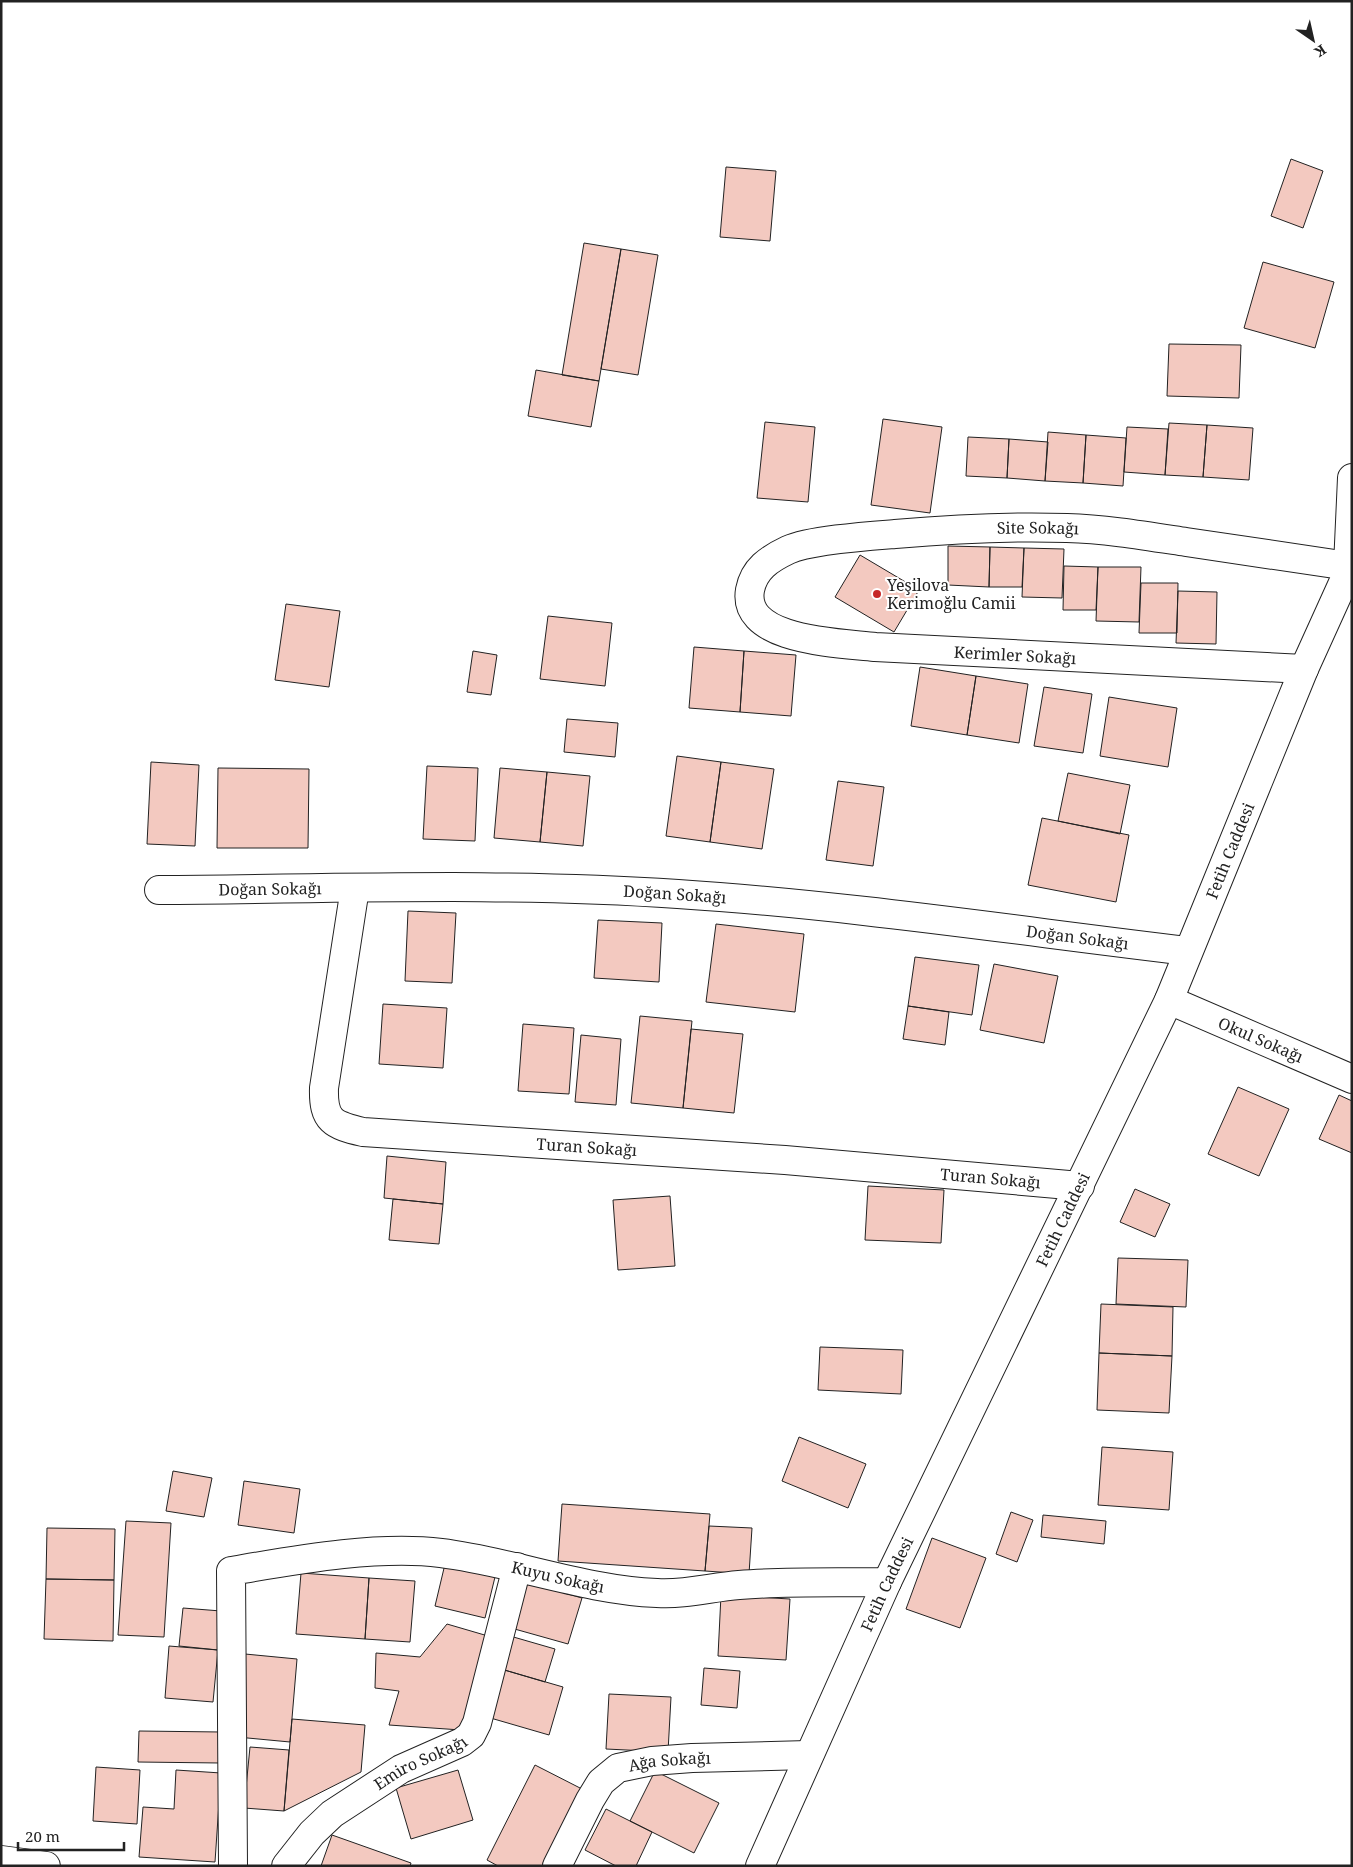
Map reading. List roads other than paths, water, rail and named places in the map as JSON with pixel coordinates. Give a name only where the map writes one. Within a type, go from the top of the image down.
[{"type":"street","points":[[1350,564],[1352,478]]},
{"type":"street","name":"Site Sokağı","points":[[749,593],[754,575],[766,562],[790,549],[827,542],[896,534],[998,527],[1068,528],[1350,564]]},
{"type":"street","name":"Fetih Caddesi","points":[[760,1866],[886,1582],[1169,1000],[1304,668],[1350,564]]},
{"type":"street","name":"Kerimler Sokağı","points":[[749,593],[753,611],[764,624],[786,635],[816,640],[875,647],[1304,668]]},
{"type":"street","name":"Doğan Sokağı","points":[[159,890],[507,886],[696,895],[779,902],[1188,951]]},
{"type":"street","name":"Turan Sokağı","points":[[355,888],[324,1088],[324,1108],[330,1119],[342,1127],[364,1132],[785,1160],[1080,1186]]},
{"type":"street","name":"Okul Sokağı","points":[[1169,1000],[1352,1079]]},
{"type":"street","name":"Kuyu Sokağı","points":[[234,1866],[231,1571],[315,1559],[413,1551],[441,1553],[622,1589],[656,1593],[678,1593],[739,1585],[886,1582]]},
{"type":"street","name":"Emiro Sokağı","points":[[286,1866],[312,1833],[332,1814],[401,1769],[471,1735],[477,1723],[517,1568]]},
{"type":"street","name":"Ağa Sokağı","points":[[557,1866],[601,1782],[618,1768],[652,1761],[692,1758],[808,1755]]},
{"type":"street","points":[[1,1860],[46,1866]]},
{"type":"place","name":"Yeşilova Kerimoğlu Camii","points":[[877,594]]}]
